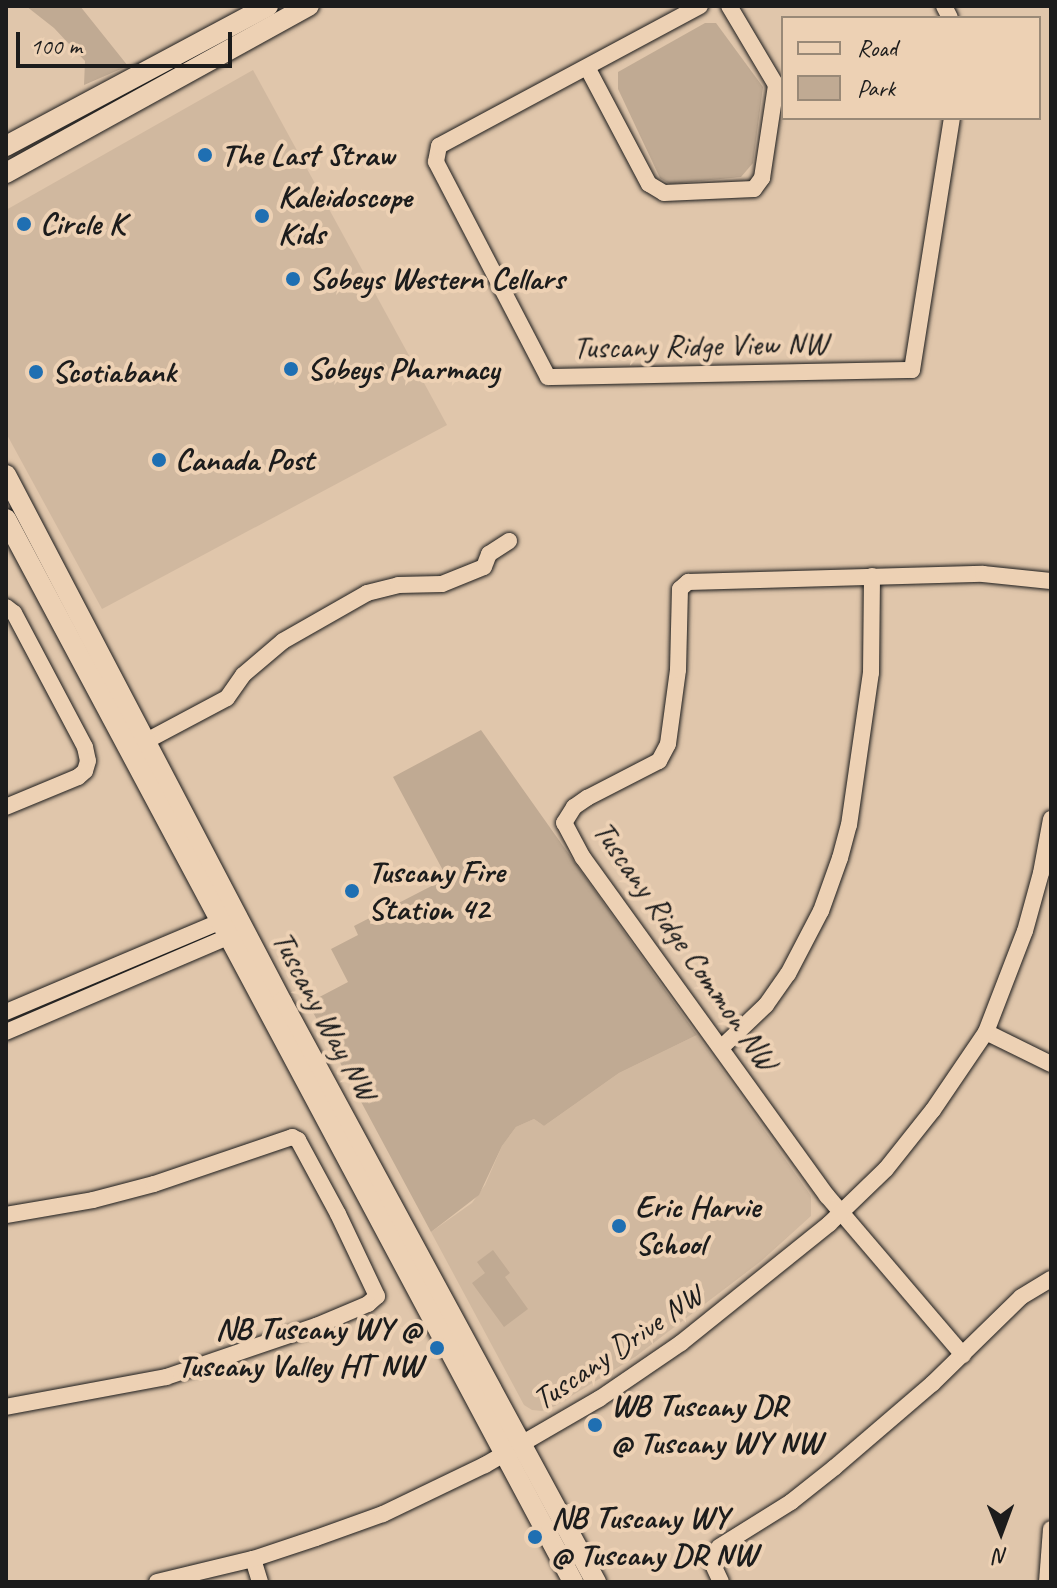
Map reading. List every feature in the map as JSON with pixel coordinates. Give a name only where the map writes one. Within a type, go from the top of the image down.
[{"type":"street","points":[[6,146],[268,6]]},
{"type":"street","points":[[6,173],[309,6]]},
{"type":"street","name":"Tuscany Ridge View NW","points":[[700,6],[588,69],[439,146],[436,162],[548,377],[912,370],[952,120]]},
{"type":"street","points":[[588,69],[649,184],[664,193],[754,189],[762,178],[776,85],[729,6]]},
{"type":"street","name":"Tuscany Way NW","points":[[6,475],[230,926],[513,1450],[596,1582]]},
{"type":"street","name":"Tuscany Way NW","points":[[6,519],[139,745]]},
{"type":"street","points":[[139,745],[227,698],[243,675],[283,641],[367,593],[398,585],[442,584],[484,567],[489,554],[509,541]]},
{"type":"street","name":"Tuscany Ridge Common NW","points":[[963,1355],[840,1213],[583,858],[564,823],[574,807],[587,798],[659,761],[668,744],[678,670],[680,589],[688,582],[983,574],[1051,581]]},
{"type":"street","points":[[722,1047],[766,1005],[788,974],[821,911],[840,858],[849,825],[871,673],[872,576]]},
{"type":"street","points":[[6,607],[14,613],[85,747],[87,766],[78,777],[6,807]]},
{"type":"street","name":"Tuscany Drive NW","points":[[157,1582],[253,1559],[383,1514],[513,1450],[599,1399],[681,1343],[840,1213],[886,1169],[933,1110],[986,1032],[1025,931],[1041,873],[1051,819]]},
{"type":"street","points":[[6,1012],[230,926]]},
{"type":"street","points":[[6,1032],[230,926]]},
{"type":"street","points":[[986,1032],[1051,1064]]},
{"type":"street","points":[[6,1215],[93,1200],[154,1184],[292,1137],[298,1140],[338,1214],[377,1296],[368,1304],[316,1326],[166,1377],[6,1407]]},
{"type":"street","points":[[721,1582],[712,1563],[719,1547],[791,1502],[835,1467],[963,1355],[1021,1297],[1051,1279]]},
{"type":"street","name":"Tuscany Way NW","points":[[513,1450],[573,1582]]},
{"type":"street","points":[[1047,1582],[1051,1529]]},
{"type":"street","points":[[253,1559],[260,1582]]},
{"type":"shaded area","points":[[253,70],[447,425],[102,609],[6,433],[6,210]]},
{"type":"shaded area","name":"Eric Harvie School","points":[[697,1035],[811,1196],[811,1216],[760,1262],[635,1357],[555,1406],[542,1411],[532,1410],[524,1405],[431,1232],[472,1203],[485,1185],[502,1146],[516,1127],[534,1119],[544,1126],[619,1073]]},
{"type":"green space","points":[[26,6],[80,6],[128,66],[84,85],[85,61],[54,28]]},
{"type":"green space","points":[[705,23],[716,23],[763,87],[753,163],[741,177],[670,184],[660,178],[618,89],[618,72]]},
{"type":"green space","points":[[481,730],[697,1035],[619,1073],[544,1126],[534,1119],[516,1127],[502,1146],[479,1195],[431,1232],[308,1003],[348,982],[331,949],[358,935],[354,926],[447,878],[393,777]]},
{"type":"green space","points":[[493,1250],[510,1273],[505,1277],[528,1309],[504,1327],[472,1283],[485,1273],[477,1262]]},
{"type":"place","name":"The Last Straw","points":[[205,155]]},
{"type":"place","name":"Kaleidoscope Kids","points":[[262,216]]},
{"type":"place","name":"Circle K","points":[[24,224]]},
{"type":"place","name":"Sobeys Western Cellars","points":[[293,279]]},
{"type":"place","name":"Sobeys Pharmacy","points":[[291,369]]},
{"type":"place","name":"Scotiabank","points":[[36,372]]},
{"type":"place","name":"Canada Post","points":[[159,460]]},
{"type":"place","name":"Tuscany Fire Station 42","points":[[352,891]]},
{"type":"place","name":"Eric Harvie School","points":[[619,1226]]},
{"type":"place","name":"NB Tuscany WY @ Tuscany Valley HT NW","points":[[437,1348]]},
{"type":"place","name":"WB Tuscany DR @ Tuscany WY NW","points":[[595,1425]]},
{"type":"place","name":"NB Tuscany WY @ Tuscany DR NW","points":[[535,1537]]}]
